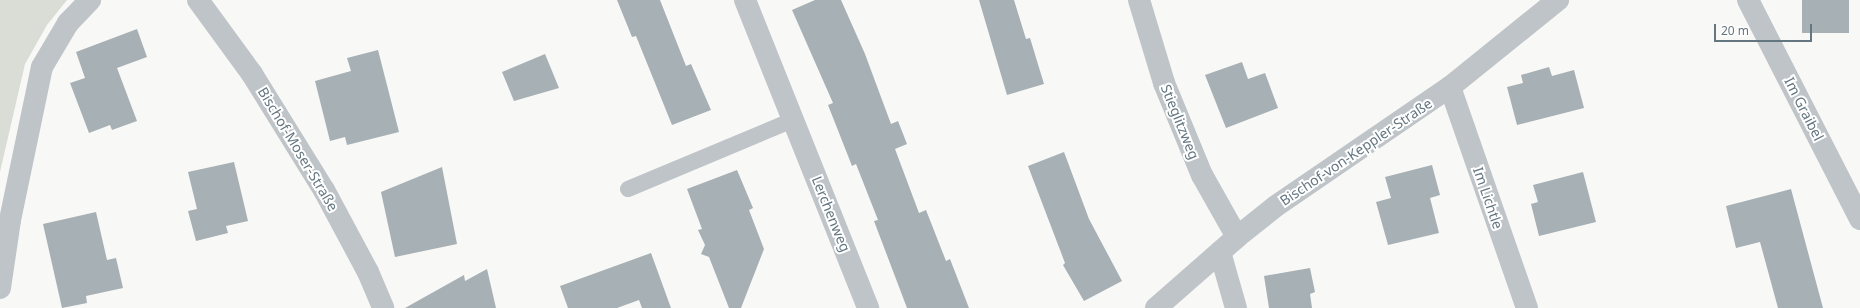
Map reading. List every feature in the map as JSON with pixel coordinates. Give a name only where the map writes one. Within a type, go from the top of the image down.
[{"type":"street","points":[[0,288],[10,220],[42,67],[68,23],[90,0]]},
{"type":"street","name":"Bischof-Moser-Straße","points":[[198,0],[252,74],[324,190],[368,272],[382,308]]},
{"type":"street","name":"Lerchenweg","points":[[745,0],[868,308]]},
{"type":"street","name":"Stieglitzweg","points":[[1139,0],[1164,84],[1202,176],[1237,237]]},
{"type":"street","name":"Bischof-von-Keppler-Straße","points":[[1156,308],[1237,237],[1276,206],[1450,87],[1537,7],[1558,0]]},
{"type":"street","name":"Im Graibel","points":[[1748,0],[1860,218]]},
{"type":"street","name":"Im Lichtle","points":[[1450,87],[1527,308]]},
{"type":"street","points":[[1220,252],[1236,308]]},
{"type":"lane","points":[[628,189],[793,120]]},
{"type":"shaded area","points":[[0,0],[67,0],[47,25],[25,64],[0,172]]},
{"type":"building","points":[[617,0],[660,0],[686,66],[691,64],[711,110],[672,125],[636,36],[632,37]]},
{"type":"building","points":[[815,0],[841,0],[865,54],[891,124],[898,121],[907,144],[895,149],[919,213],[926,210],[946,261],[950,259],[969,308],[907,308],[874,221],[878,220],[856,164],[852,166],[828,105],[833,103],[792,10]]},
{"type":"building","points":[[979,0],[1014,0],[1026,39],[1030,38],[1044,84],[1007,95]]},
{"type":"building","points":[[1802,0],[1849,0],[1849,33],[1802,33]]},
{"type":"building","points":[[137,29],[147,57],[117,68],[137,121],[112,130],[110,125],[89,133],[70,83],[85,78],[76,52]]},
{"type":"building","points":[[378,50],[399,132],[347,145],[345,137],[330,141],[315,81],[351,71],[347,58]]},
{"type":"building","points":[[545,54],[559,88],[514,101],[502,72]]},
{"type":"building","points":[[1242,62],[1248,79],[1265,73],[1278,108],[1226,128],[1205,75]]},
{"type":"building","points":[[1549,67],[1552,76],[1574,70],[1584,108],[1517,125],[1507,87],[1523,83],[1521,75]]},
{"type":"building","points":[[1064,152],[1089,219],[1122,281],[1084,301],[1063,265],[1065,263],[1028,166]]},
{"type":"building","points":[[234,162],[248,221],[226,226],[228,233],[196,241],[188,211],[197,209],[188,172]]},
{"type":"building","points":[[1432,165],[1440,195],[1430,198],[1439,233],[1388,245],[1376,202],[1391,198],[1385,177]]},
{"type":"building","points":[[442,167],[457,244],[395,257],[381,192]]},
{"type":"building","points":[[737,170],[753,208],[749,210],[764,249],[741,308],[729,308],[709,257],[701,254],[705,245],[698,230],[702,229],[687,189]]},
{"type":"building","points":[[1583,172],[1596,222],[1539,236],[1531,204],[1538,202],[1533,185]]},
{"type":"building","points":[[1791,189],[1823,308],[1778,308],[1760,242],[1736,248],[1726,206]]},
{"type":"building","points":[[96,212],[107,260],[116,258],[123,288],[86,296],[87,303],[62,308],[43,224]]},
{"type":"building","points":[[651,253],[671,308],[642,308],[639,300],[617,308],[568,308],[560,286]]},
{"type":"building","points":[[1310,268],[1315,292],[1310,294],[1312,308],[1269,308],[1264,276]]},
{"type":"building","points":[[487,269],[496,308],[405,308],[464,275],[465,281]]}]
